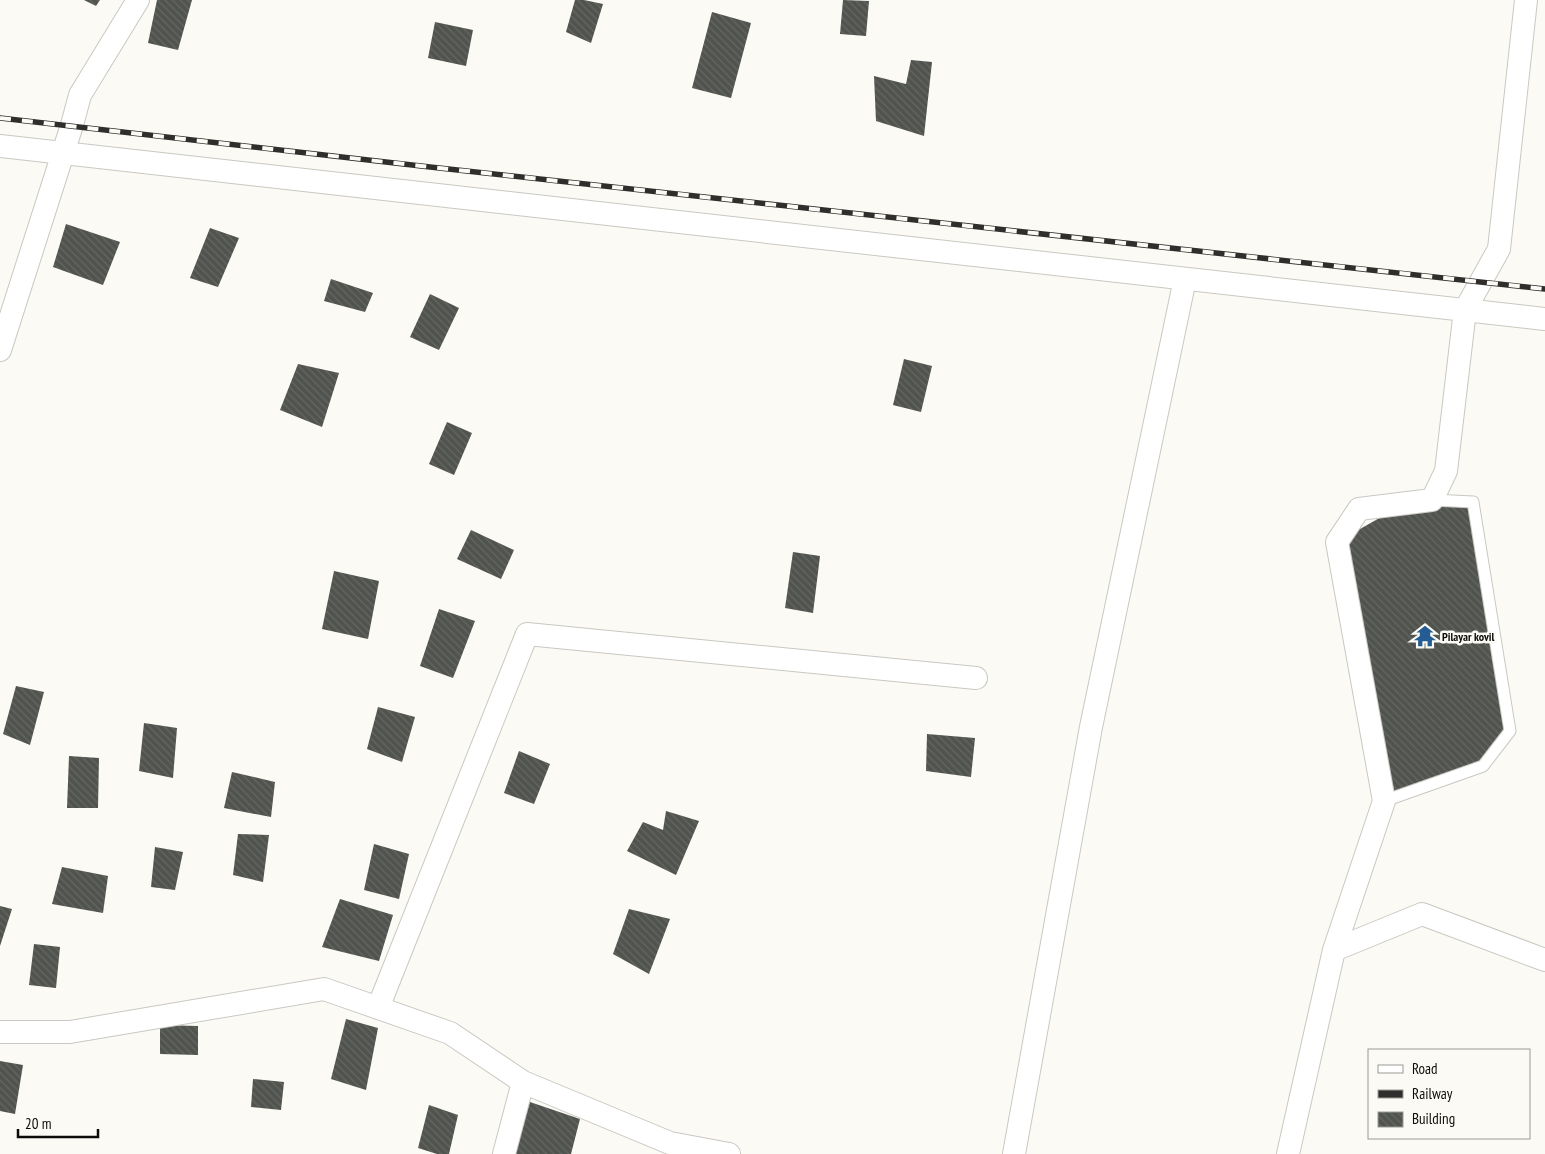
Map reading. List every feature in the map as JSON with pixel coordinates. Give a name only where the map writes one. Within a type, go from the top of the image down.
[{"type":"street","points":[[0,350],[80,95],[138,0]]},
{"type":"street","points":[[1288,1154],[1334,950],[1384,801],[1337,542],[1359,509],[1432,500],[1446,471],[1465,310],[1499,249],[1526,0]]},
{"type":"street","points":[[0,146],[1545,319]]},
{"type":"street","points":[[1014,1154],[1091,727],[1185,279]]},
{"type":"street","points":[[378,1008],[527,634],[976,678]]},
{"type":"street","points":[[1334,950],[1422,914],[1545,960]]},
{"type":"street","points":[[0,1032],[70,1032],[324,989],[450,1033],[523,1082],[670,1143],[729,1154]]},
{"type":"street","points":[[504,1154],[523,1082]]},
{"type":"lane","points":[[1384,801],[1483,766],[1510,731],[1473,502],[1432,500]]},
{"type":"building","points":[[84,0],[100,0],[96,6]]},
{"type":"building","points":[[157,0],[192,0],[178,50],[148,43]]},
{"type":"building","points":[[575,0],[603,4],[591,43],[566,32]]},
{"type":"building","points":[[843,0],[869,1],[866,36],[840,34]]},
{"type":"building","points":[[712,12],[751,23],[731,98],[692,88]]},
{"type":"building","points":[[435,22],[473,30],[466,66],[428,58]]},
{"type":"building","points":[[911,60],[932,62],[924,136],[876,121],[874,76],[906,84]]},
{"type":"building","points":[[66,224],[120,242],[103,285],[53,267]]},
{"type":"building","points":[[210,228],[239,238],[218,287],[190,278]]},
{"type":"building","points":[[331,279],[373,293],[365,312],[324,301]]},
{"type":"building","points":[[430,294],[459,308],[439,350],[410,337]]},
{"type":"building","points":[[904,359],[932,366],[921,412],[893,405]]},
{"type":"building","points":[[298,364],[339,373],[322,427],[280,410]]},
{"type":"building","points":[[447,422],[472,433],[454,475],[429,464]]},
{"type":"building","name":"Pilayar kovil","points":[[1473,502],[1510,731],[1483,766],[1384,801],[1337,542],[1406,503]]},
{"type":"building","points":[[471,530],[514,550],[501,579],[457,559]]},
{"type":"building","points":[[793,552],[820,556],[813,613],[785,608]]},
{"type":"building","points":[[334,571],[379,581],[368,639],[322,629]]},
{"type":"building","points":[[439,609],[475,621],[453,678],[420,666]]},
{"type":"building","points":[[16,686],[44,692],[30,745],[3,734]]},
{"type":"building","points":[[378,707],[415,717],[402,762],[367,749]]},
{"type":"building","points":[[144,723],[177,728],[173,778],[139,771]]},
{"type":"building","points":[[927,734],[975,738],[971,777],[926,771]]},
{"type":"building","points":[[519,751],[550,764],[534,804],[504,793]]},
{"type":"building","points":[[69,756],[99,758],[98,808],[67,808]]},
{"type":"building","points":[[232,772],[275,782],[271,817],[224,808]]},
{"type":"building","points":[[666,811],[699,821],[676,875],[627,851],[643,822],[663,830]]},
{"type":"building","points":[[238,834],[269,835],[263,882],[233,875]]},
{"type":"building","points":[[374,844],[409,854],[399,899],[364,890]]},
{"type":"building","points":[[155,847],[183,852],[175,890],[151,887]]},
{"type":"building","points":[[62,867],[108,876],[103,913],[52,904]]},
{"type":"building","points":[[340,899],[393,915],[379,961],[322,947]]},
{"type":"building","points":[[0,906],[12,909],[0,946]]},
{"type":"building","points":[[629,909],[670,919],[649,974],[613,954]]},
{"type":"building","points":[[34,944],[60,947],[56,988],[29,985]]},
{"type":"building","points":[[346,1019],[378,1028],[366,1090],[331,1079]]},
{"type":"building","points":[[160,1025],[198,1026],[198,1055],[160,1054]]},
{"type":"building","points":[[0,1061],[23,1065],[15,1114],[0,1111]]},
{"type":"building","points":[[253,1079],[284,1082],[281,1110],[251,1107]]},
{"type":"building","points":[[530,1102],[580,1119],[571,1154],[513,1154]]},
{"type":"building","points":[[429,1105],[458,1115],[449,1154],[437,1154],[418,1148]]},
{"type":"railway","points":[[0,118],[1545,289]]},
{"type":"place","name":"Pilayar kovil","points":[[1425,636]]}]
